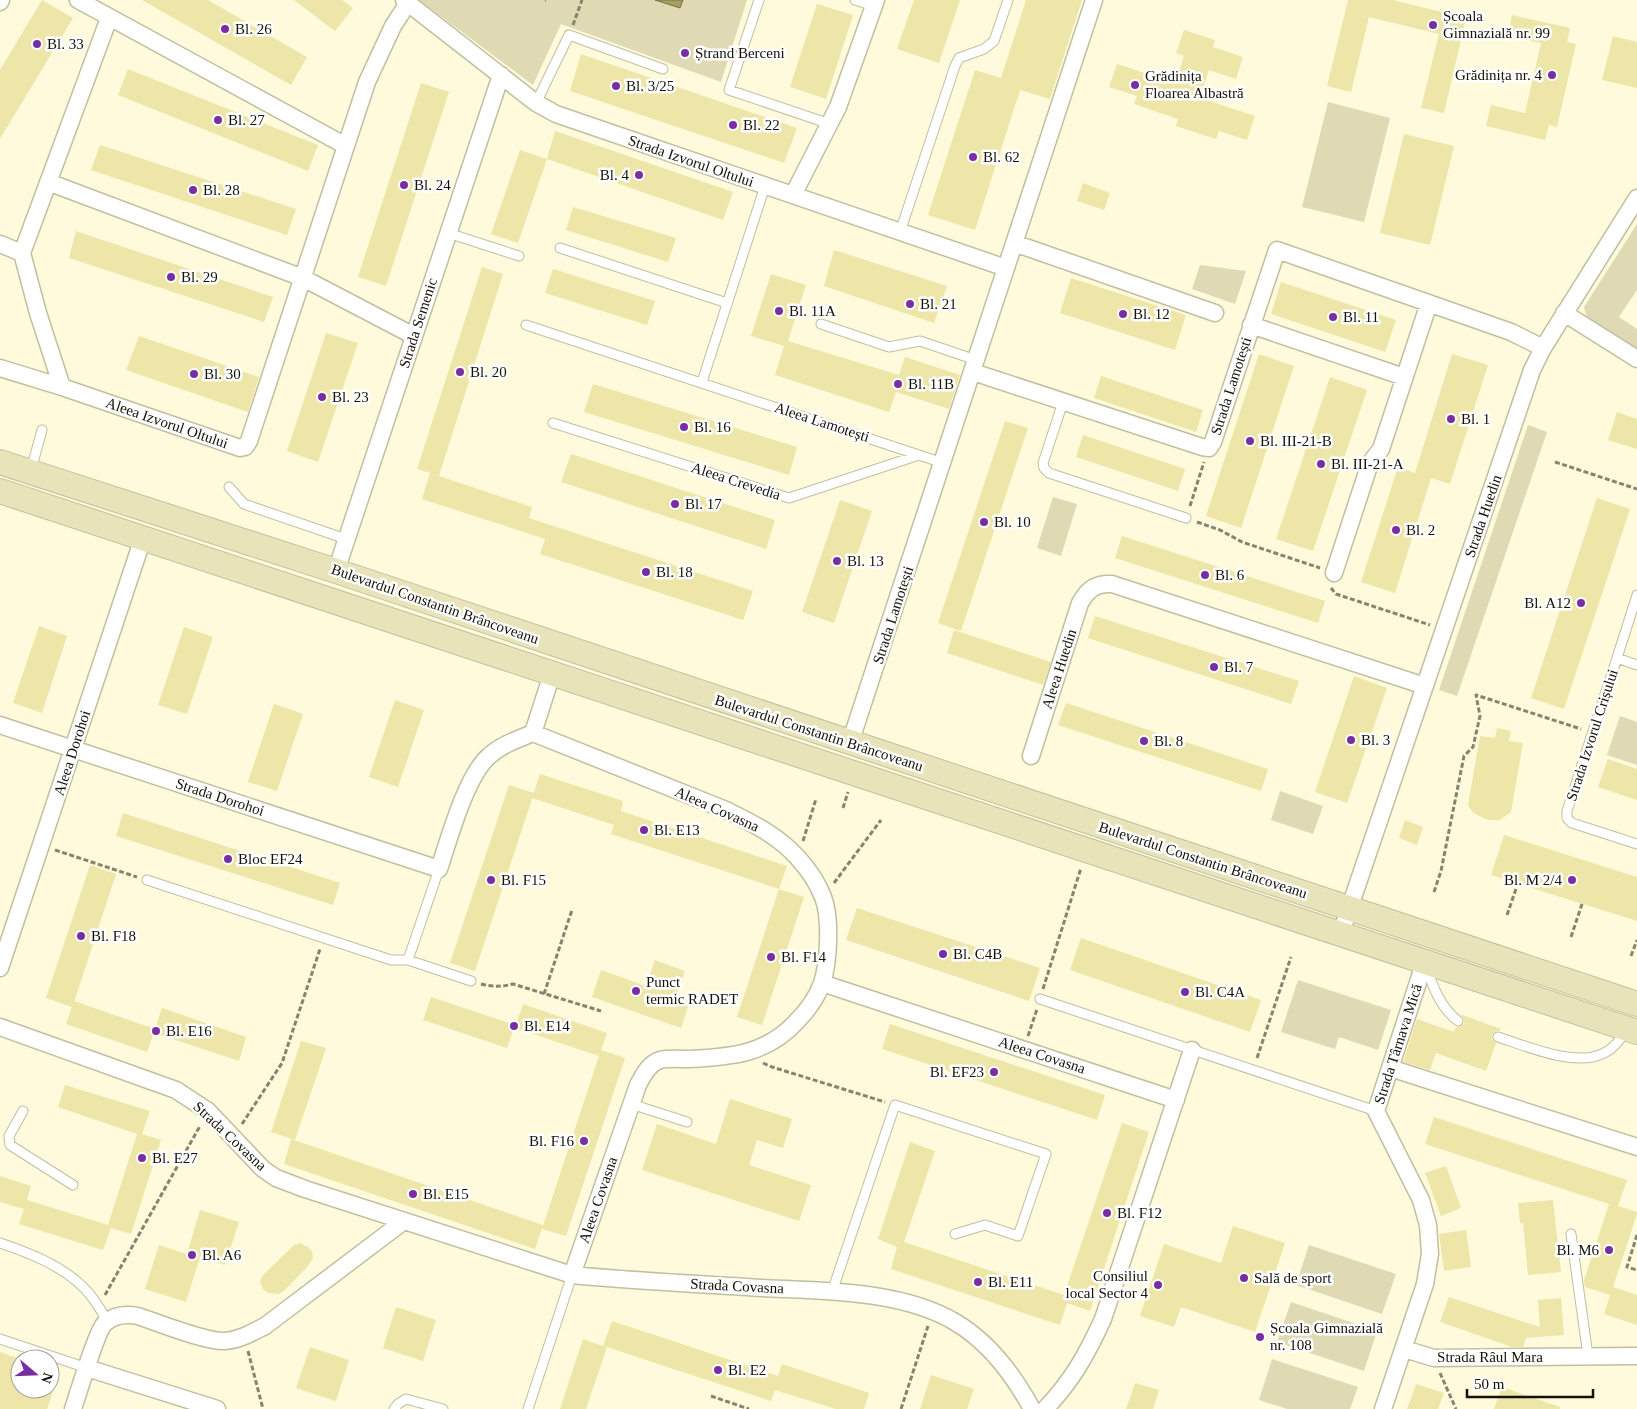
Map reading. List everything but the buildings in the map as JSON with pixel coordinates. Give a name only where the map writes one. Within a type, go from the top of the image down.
[{"type":"main road","name":"Bulevardul Constantin Brâncoveanu","points":[[0,462],[152,510],[1637,1004]]},
{"type":"main road","name":"Bulevardul Constantin Brâncoveanu","points":[[0,492],[1632,1030]]},
{"type":"main road","points":[[143,538],[152,510]]},
{"type":"street","points":[[78,0],[346,146]]},
{"type":"street","name":"Strada Lamotești","points":[[850,743],[1094,0]]},
{"type":"street","name":"Strada Izvorul Oltului","points":[[406,1],[536,103],[556,114],[1006,268]]},
{"type":"street","name":"Aleea Izvorul Oltului","points":[[0,368],[62,387],[240,448],[245,446],[249,442],[367,82],[406,1]]},
{"type":"street","points":[[793,196],[830,124],[844,91],[875,3]]},
{"type":"street","points":[[62,387],[38,313],[22,254],[110,18]]},
{"type":"street","name":"Strada Semenic","points":[[336,571],[501,75]]},
{"type":"street","points":[[48,182],[303,278],[414,336]]},
{"type":"street","name":"Strada Huedin","points":[[1341,933],[1532,370],[1564,313],[1637,198]]},
{"type":"street","points":[[0,244],[22,254]]},
{"type":"street","points":[[1014,244],[1215,313]]},
{"type":"street","points":[[1251,325],[1277,250],[1511,332],[1543,348]]},
{"type":"street","points":[[1334,573],[1370,463],[1381,449],[1429,303]]},
{"type":"street","points":[[1564,313],[1637,359]]},
{"type":"street","name":"Strada Lamotești","points":[[974,366],[1063,402],[1209,448],[1213,442],[1251,325],[1404,377]]},
{"type":"street","name":"Aleea Dorohoi","points":[[0,968],[143,538]]},
{"type":"street","name":"Aleea Huedin","points":[[1030,756],[1080,603],[1085,594],[1094,586],[1103,584],[1112,584],[1425,686]]},
{"type":"street","points":[[439,869],[465,795],[480,765],[501,747],[533,732],[552,674]]},
{"type":"street","name":"Strada Dorohoi","points":[[0,725],[439,869]]},
{"type":"street","name":"Aleea Covasna","points":[[533,732],[726,810],[757,825],[776,838],[798,858],[823,897],[827,921],[828,951],[822,983],[810,1006],[785,1033],[768,1044],[750,1052],[710,1058],[659,1060],[647,1069],[638,1085],[631,1104],[572,1275]]},
{"type":"street","name":"Strada Târnava Mică","points":[[1383,1409],[1429,1270],[1430,1254],[1429,1232],[1421,1200],[1376,1111],[1425,961]]},
{"type":"street","name":"Aleea Covasna","points":[[822,983],[1176,1100]]},
{"type":"street","name":"Strada Covasna","points":[[0,1027],[176,1090],[208,1111],[250,1157],[276,1178],[404,1222],[572,1275],[832,1292],[901,1301],[933,1311],[974,1334],[992,1351],[1007,1370],[1032,1409]]},
{"type":"street","points":[[1045,1409],[1072,1379],[1092,1343],[1102,1319],[1192,1050]]},
{"type":"street","points":[[1390,1068],[1637,1147]]},
{"type":"street","points":[[73,1409],[99,1332],[107,1321],[128,1314],[210,1339],[224,1341],[245,1336],[265,1326],[404,1222]]},
{"type":"street","name":"Strada Râul Mara","points":[[1404,1349],[1434,1358],[1637,1356]]},
{"type":"street","points":[[87,1368],[216,1409]]},
{"type":"lane","points":[[758,0],[729,90],[830,124]]},
{"type":"lane","points":[[855,0],[875,3]]},
{"type":"lane","points":[[900,232],[955,66],[959,58],[984,48],[994,41],[1008,0]]},
{"type":"lane","points":[[536,103],[569,35],[663,69]]},
{"type":"lane","points":[[702,382],[765,186]]},
{"type":"lane","points":[[448,233],[519,256]]},
{"type":"lane","points":[[560,248],[728,302]]},
{"type":"lane","name":"Aleea Lamotești","points":[[526,324],[943,463]]},
{"type":"lane","points":[[820,324],[889,347],[920,341],[974,366]]},
{"type":"lane","points":[[1063,402],[1043,463],[1044,468],[1049,473],[1186,518]]},
{"type":"lane","name":"Aleea Crevedia","points":[[553,423],[789,498],[919,455]]},
{"type":"lane","points":[[30,471],[42,430]]},
{"type":"lane","points":[[229,487],[244,504],[346,539]]},
{"type":"lane","points":[[1617,658],[1637,595]]},
{"type":"lane","name":"Strada Izvorul Crișului","points":[[1637,665],[1617,658],[1567,811],[1567,818],[1572,823],[1637,844]]},
{"type":"lane","points":[[408,960],[439,869]]},
{"type":"lane","points":[[147,880],[390,960],[408,960],[471,981]]},
{"type":"lane","points":[[1425,961],[1431,982],[1440,1001],[1451,1016],[1458,1021]]},
{"type":"lane","points":[[1040,999],[1376,1111]]},
{"type":"lane","points":[[1498,1037],[1560,1055],[1582,1058],[1602,1054],[1632,1030]]},
{"type":"lane","points":[[631,1104],[687,1122]]},
{"type":"lane","points":[[832,1292],[896,1105],[1046,1154],[1018,1236],[985,1226],[955,1234]]},
{"type":"lane","points":[[23,1111],[9,1136],[10,1145],[73,1185]]},
{"type":"lane","points":[[1571,1234],[1588,1356]]},
{"type":"lane","points":[[0,1243],[41,1259],[63,1271],[85,1289],[99,1306],[107,1321]]},
{"type":"lane","points":[[528,1409],[572,1275]]},
{"type":"lane","points":[[0,1339],[87,1368]]},
{"type":"lane","points":[[394,1409],[406,1399],[443,1409]]},
{"type":"path","points":[[569,35],[582,0]]},
{"type":"path","points":[[1209,448],[1186,518],[1220,530],[1242,542],[1334,573],[1331,588],[1336,594],[1444,630]]},
{"type":"path","points":[[1555,462],[1637,490]]},
{"type":"path","points":[[1434,892],[1442,870],[1464,756],[1473,747],[1477,732],[1480,716],[1476,695],[1592,732]]},
{"type":"path","points":[[798,858],[816,799]]},
{"type":"path","points":[[823,897],[881,820]]},
{"type":"path","points":[[41,845],[147,880]]},
{"type":"path","points":[[1024,1049],[1087,850]]},
{"type":"path","points":[[1507,915],[1518,883]]},
{"type":"path","points":[[1571,937],[1582,904]]},
{"type":"path","points":[[544,994],[572,910]]},
{"type":"path","points":[[233,1138],[282,1063],[324,939]]},
{"type":"path","points":[[1632,956],[1637,940]]},
{"type":"path","points":[[1253,1071],[1291,957]]},
{"type":"path","points":[[471,981],[490,987],[513,984],[601,1011]]},
{"type":"path","points":[[750,1052],[761,1062],[772,1067],[896,1105]]},
{"type":"path","points":[[99,1306],[208,1111]]},
{"type":"path","points":[[1637,1235],[1627,1267],[1637,1270]]},
{"type":"path","points":[[901,1409],[933,1311]]},
{"type":"path","points":[[245,1336],[263,1409]]},
{"type":"path","points":[[1434,1358],[1456,1409]]},
{"type":"path","points":[[711,1396],[749,1409]]},
{"type":"shaded area","name":"Ștrand Berceni","points":[[419,0],[747,0],[721,82],[561,24],[533,85]]},
{"type":"shaded area","points":[[655,0],[683,0],[680,8]]},
{"type":"shaded area","points":[[1328,102],[1390,118],[1364,222],[1302,207]]},
{"type":"shaded area","points":[[1637,224],[1637,290],[1619,317],[1637,329],[1637,350],[1587,318],[1584,307]]},
{"type":"shaded area","points":[[1200,265],[1246,271],[1235,304],[1192,289]]},
{"type":"shaded area","points":[[1528,425],[1547,432],[1457,696],[1439,690]]},
{"type":"shaded area","points":[[1053,497],[1077,504],[1061,556],[1037,548]]},
{"type":"shaded area","points":[[1620,716],[1637,722],[1637,765],[1607,755]]},
{"type":"shaded area","points":[[1280,791],[1323,806],[1313,834],[1271,820]]},
{"type":"shaded area","points":[[1298,980],[1391,1010],[1378,1050],[1339,1037],[1335,1049],[1281,1032]]},
{"type":"shaded area","points":[[1309,1245],[1396,1274],[1382,1314],[1296,1285]]},
{"type":"shaded area","points":[[1291,1302],[1377,1331],[1364,1371],[1277,1342]]},
{"type":"shaded area","points":[[1272,1359],[1358,1387],[1350,1409],[1287,1409],[1259,1400]]},
{"type":"place","name":"Școala Gimnazială nr. 99","points":[[1433,25]]},
{"type":"place","name":"Bl. 26","points":[[225,29]]},
{"type":"place","name":"Bl. 33","points":[[37,44]]},
{"type":"place","name":"Ștrand Berceni","points":[[685,53]]},
{"type":"place","name":"Grădinița nr. 4","points":[[1552,75]]},
{"type":"place","name":"Grădinița Floarea Albastră","points":[[1135,85]]},
{"type":"place","name":"Bl. 3/25","points":[[616,86]]},
{"type":"place","name":"Bl. 27","points":[[218,120]]},
{"type":"place","name":"Bl. 22","points":[[733,125]]},
{"type":"place","name":"Bl. 62","points":[[973,157]]},
{"type":"place","name":"Bl. 4","points":[[639,175]]},
{"type":"place","name":"Bl. 24","points":[[404,185]]},
{"type":"place","name":"Bl. 28","points":[[193,190]]},
{"type":"place","name":"Bl. 29","points":[[171,277]]},
{"type":"place","name":"Bl. 21","points":[[910,304]]},
{"type":"place","name":"Bl. 11A","points":[[779,311]]},
{"type":"place","name":"Bl. 12","points":[[1123,314]]},
{"type":"place","name":"Bl. 11","points":[[1333,317]]},
{"type":"place","name":"Bl. 20","points":[[460,372]]},
{"type":"place","name":"Bl. 30","points":[[194,374]]},
{"type":"place","name":"Bl. 11B","points":[[898,384]]},
{"type":"place","name":"Bl. 23","points":[[322,397]]},
{"type":"place","name":"Bl. 1","points":[[1451,419]]},
{"type":"place","name":"Bl. 16","points":[[684,427]]},
{"type":"place","name":"Bl. III-21-B","points":[[1250,441]]},
{"type":"place","name":"Bl. III-21-A","points":[[1321,464]]},
{"type":"place","name":"Bl. 17","points":[[675,504]]},
{"type":"place","name":"Bl. 10","points":[[984,522]]},
{"type":"place","name":"Bl. 2","points":[[1396,530]]},
{"type":"place","name":"Bl. 13","points":[[837,561]]},
{"type":"place","name":"Bl. 18","points":[[646,572]]},
{"type":"place","name":"Bl. 6","points":[[1205,575]]},
{"type":"place","name":"Bl. A12","points":[[1581,603]]},
{"type":"place","name":"Bl. 7","points":[[1214,667]]},
{"type":"place","name":"Bl. 3","points":[[1351,740]]},
{"type":"place","name":"Bl. 8","points":[[1144,741]]},
{"type":"place","name":"Bl. E13","points":[[644,830]]},
{"type":"place","name":"Bloc EF24","points":[[228,859]]},
{"type":"place","name":"Bl. F15","points":[[491,880]]},
{"type":"place","name":"Bl. M 2/4","points":[[1572,880]]},
{"type":"place","name":"Bl. F18","points":[[81,936]]},
{"type":"place","name":"Bl. C4B","points":[[943,954]]},
{"type":"place","name":"Bl. F14","points":[[771,957]]},
{"type":"place","name":"Punct termic RADET","points":[[636,991]]},
{"type":"place","name":"Bl. C4A","points":[[1185,992]]},
{"type":"place","name":"Bl. E14","points":[[514,1026]]},
{"type":"place","name":"Bl. E16","points":[[156,1031]]},
{"type":"place","name":"Bl. EF23","points":[[994,1072]]},
{"type":"place","name":"Bl. F16","points":[[584,1141]]},
{"type":"place","name":"Bl. E27","points":[[142,1158]]},
{"type":"place","name":"Bl. E15","points":[[413,1194]]},
{"type":"place","name":"Bl. F12","points":[[1107,1213]]},
{"type":"place","name":"Bl. M6","points":[[1609,1250]]},
{"type":"place","name":"Bl. A6","points":[[192,1255]]},
{"type":"place","name":"Sală de sport","points":[[1244,1278]]},
{"type":"place","name":"Bl. E11","points":[[978,1282]]},
{"type":"place","name":"Consiliul local Sector 4","points":[[1158,1285]]},
{"type":"place","name":"Școala Gimnazială nr. 108","points":[[1260,1337]]},
{"type":"place","name":"Bl. E2","points":[[718,1370]]}]
